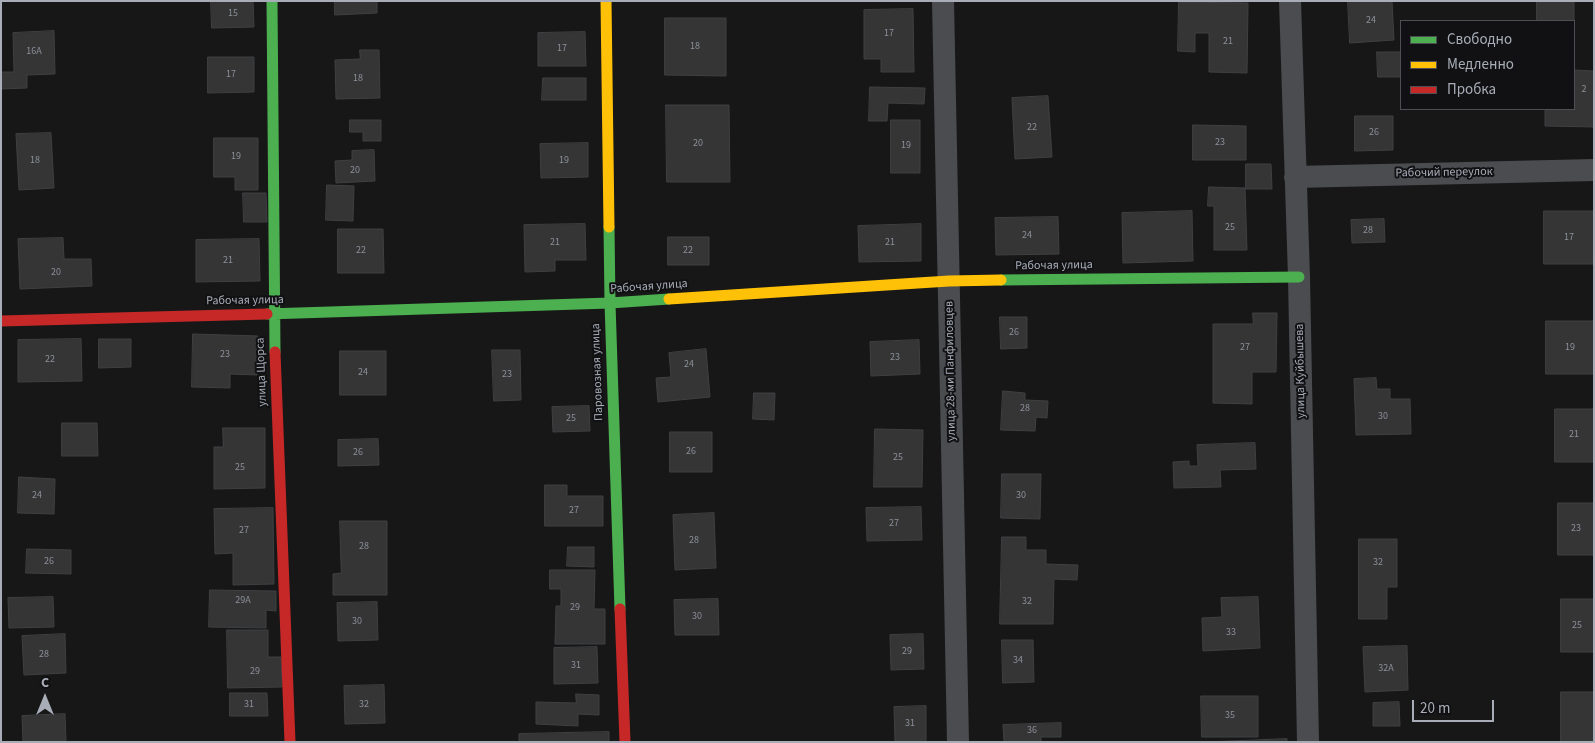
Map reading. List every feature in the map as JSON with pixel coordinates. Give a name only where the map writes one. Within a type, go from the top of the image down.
[{"type":"street","name":"улица Щорса","points":[[272,1],[273,314],[290,742]]},
{"type":"street","name":"Паровозная улица","points":[[606,1],[610,303],[625,742]]},
{"type":"street","name":"улица 28-ми Панфиловцев","points":[[943,1],[958,742]]},
{"type":"street","name":"улица Куйбышева","points":[[1290,1],[1299,277],[1308,742]]},
{"type":"street","name":"Рабочий переулок","points":[[1295,177],[1594,170]]},
{"type":"street","name":"Рабочая улица","points":[[1,321],[610,303],[949,281],[1299,277]]},
{"type":"building","points":[[211,1],[253,1],[254,27],[212,28]]},
{"type":"building","points":[[335,1],[377,1],[377,13],[335,15]]},
{"type":"building","points":[[1348,1],[1392,1],[1394,40],[1350,43]]},
{"type":"building","points":[[1537,1],[1574,1],[1574,20],[1537,20]]},
{"type":"building","points":[[1179,2],[1248,3],[1247,73],[1209,72],[1209,33],[1195,33],[1195,52],[1178,51]]},
{"type":"building","points":[[913,9],[914,72],[881,72],[881,59],[864,59],[864,10]]},
{"type":"building","points":[[665,18],[726,18],[726,76],[665,75]]},
{"type":"building","points":[[54,31],[55,74],[27,75],[27,88],[1,89],[1,72],[14,72],[13,33]]},
{"type":"building","points":[[585,32],[586,66],[538,66],[538,33]]},
{"type":"building","points":[[360,50],[379,50],[380,98],[336,99],[335,60],[360,59]]},
{"type":"building","points":[[1377,52],[1400,52],[1400,77],[1378,77]]},
{"type":"building","points":[[208,57],[254,57],[254,92],[208,93]]},
{"type":"building","points":[[1575,70],[1594,71],[1594,127],[1545,126],[1545,110],[1575,110]]},
{"type":"building","points":[[543,78],[586,78],[586,100],[542,100]]},
{"type":"building","points":[[870,87],[925,88],[924,104],[888,103],[887,121],[869,121]]},
{"type":"building","points":[[1048,96],[1052,157],[1015,159],[1012,98]]},
{"type":"building","points":[[666,105],[729,105],[730,182],[667,182]]},
{"type":"building","points":[[1355,116],[1393,116],[1393,150],[1355,151]]},
{"type":"building","points":[[350,120],[381,120],[381,141],[363,141],[363,132],[350,132]]},
{"type":"building","points":[[891,120],[920,120],[920,173],[891,173]]},
{"type":"building","points":[[1193,125],[1246,126],[1246,160],[1193,160]]},
{"type":"building","points":[[51,133],[54,188],[19,190],[16,134]]},
{"type":"building","points":[[214,138],[258,138],[258,190],[235,190],[235,177],[214,177]]},
{"type":"building","points":[[588,143],[588,177],[541,178],[540,144]]},
{"type":"building","points":[[374,150],[375,181],[336,183],[335,161],[352,160],[352,151]]},
{"type":"building","points":[[1246,164],[1271,164],[1272,189],[1246,189]]},
{"type":"building","points":[[327,185],[354,186],[353,221],[326,220]]},
{"type":"building","points":[[1209,187],[1245,188],[1247,250],[1214,250],[1214,206],[1208,206]]},
{"type":"building","points":[[243,193],[266,193],[267,222],[244,222]]},
{"type":"building","points":[[1192,211],[1193,261],[1123,263],[1122,213]]},
{"type":"building","points":[[1544,211],[1594,211],[1594,264],[1544,264]]},
{"type":"building","points":[[1058,217],[1059,254],[996,255],[995,218]]},
{"type":"building","points":[[1384,219],[1385,242],[1352,243],[1351,220]]},
{"type":"building","points":[[585,224],[586,260],[555,260],[555,271],[525,272],[524,225]]},
{"type":"building","points":[[921,224],[921,261],[859,262],[858,226]]},
{"type":"building","points":[[338,229],[383,229],[384,273],[338,273]]},
{"type":"building","points":[[668,237],[709,237],[709,265],[668,265]]},
{"type":"building","points":[[63,238],[64,259],[91,259],[92,286],[20,289],[18,239]]},
{"type":"building","points":[[259,239],[260,281],[196,282],[196,240]]},
{"type":"building","points":[[1253,313],[1277,313],[1276,372],[1252,372],[1252,404],[1213,403],[1213,324],[1253,324]]},
{"type":"building","points":[[1000,317],[1027,317],[1027,348],[1001,349]]},
{"type":"building","points":[[1546,321],[1594,321],[1594,374],[1546,374]]},
{"type":"building","points":[[193,334],[258,336],[257,375],[230,374],[230,388],[192,387]]},
{"type":"building","points":[[81,339],[82,381],[18,382],[18,340]]},
{"type":"building","points":[[99,339],[131,339],[131,367],[99,368]]},
{"type":"building","points":[[919,340],[920,374],[871,376],[870,342]]},
{"type":"building","points":[[706,349],[710,397],[658,402],[656,378],[671,377],[669,353]]},
{"type":"building","points":[[492,350],[520,350],[521,400],[494,401]]},
{"type":"building","points":[[340,351],[386,351],[386,395],[340,395]]},
{"type":"building","points":[[1376,378],[1377,389],[1390,389],[1390,399],[1410,399],[1411,434],[1356,435],[1354,379]]},
{"type":"building","points":[[1003,391],[1025,393],[1025,400],[1048,401],[1047,418],[1036,417],[1035,431],[1001,430]]},
{"type":"building","points":[[754,393],[775,393],[774,420],[753,419]]},
{"type":"building","points":[[589,406],[590,431],[553,432],[552,407]]},
{"type":"building","points":[[1555,409],[1594,409],[1594,462],[1555,462]]},
{"type":"building","points":[[62,423],[97,423],[98,456],[62,456]]},
{"type":"building","points":[[223,428],[265,428],[265,488],[214,489],[214,447],[223,447]]},
{"type":"building","points":[[875,429],[923,430],[922,487],[874,487]]},
{"type":"building","points":[[670,432],[712,432],[712,472],[670,472]]},
{"type":"building","points":[[378,439],[379,465],[338,466],[338,440]]},
{"type":"building","points":[[1255,443],[1256,469],[1220,470],[1221,487],[1174,488],[1173,462],[1189,461],[1189,466],[1198,466],[1197,445]]},
{"type":"building","points":[[1002,474],[1041,474],[1040,519],[1001,518]]},
{"type":"building","points":[[19,477],[55,479],[54,514],[18,513]]},
{"type":"building","points":[[545,485],[567,485],[567,496],[603,496],[603,526],[545,526]]},
{"type":"building","points":[[1558,503],[1594,503],[1594,555],[1558,555]]},
{"type":"building","points":[[921,507],[922,540],[867,541],[866,508]]},
{"type":"building","points":[[273,508],[274,584],[233,585],[233,553],[215,554],[214,509]]},
{"type":"building","points":[[714,513],[716,568],[675,570],[673,515]]},
{"type":"building","points":[[340,521],[387,521],[387,595],[333,595],[333,574],[341,573]]},
{"type":"building","points":[[1002,537],[1026,537],[1026,550],[1046,550],[1046,564],[1078,565],[1077,580],[1054,579],[1053,624],[1000,624]]},
{"type":"building","points":[[1359,539],[1397,539],[1397,587],[1387,587],[1387,619],[1359,619]]},
{"type":"building","points":[[568,547],[594,547],[594,567],[567,566]]},
{"type":"building","points":[[27,549],[71,550],[71,574],[26,573]]},
{"type":"building","points":[[550,570],[595,570],[594,609],[605,609],[605,644],[555,644],[556,606],[561,606],[561,589],[550,589]]},
{"type":"building","points":[[210,590],[276,591],[276,611],[266,610],[266,628],[209,627]]},
{"type":"building","points":[[53,597],[54,627],[9,628],[8,598]]},
{"type":"building","points":[[1258,597],[1260,648],[1203,651],[1202,618],[1222,617],[1221,598]]},
{"type":"building","points":[[718,599],[719,635],[675,635],[674,600]]},
{"type":"building","points":[[1561,599],[1594,599],[1594,652],[1561,652]]},
{"type":"building","points":[[377,602],[378,640],[338,641],[337,603]]},
{"type":"building","points":[[227,630],[268,630],[268,657],[281,657],[282,687],[228,688]]},
{"type":"building","points":[[65,634],[66,673],[24,675],[22,636]]},
{"type":"building","points":[[923,634],[924,669],[891,670],[890,635]]},
{"type":"building","points":[[1002,640],[1033,640],[1034,682],[1003,683]]},
{"type":"building","points":[[1407,646],[1408,690],[1365,692],[1363,647]]},
{"type":"building","points":[[597,647],[598,683],[554,684],[554,648]]},
{"type":"building","points":[[384,685],[385,723],[345,724],[344,686]]},
{"type":"building","points":[[1561,692],[1594,692],[1594,742],[1561,742]]},
{"type":"building","points":[[230,693],[267,693],[268,716],[230,716]]},
{"type":"building","points":[[576,694],[599,695],[599,715],[578,714],[578,726],[536,724],[536,702],[576,703]]},
{"type":"building","points":[[1201,696],[1258,696],[1258,737],[1202,737]]},
{"type":"building","points":[[1399,702],[1400,726],[1373,726],[1373,703]]},
{"type":"building","points":[[926,706],[926,742],[895,742],[894,707]]},
{"type":"building","points":[[65,714],[66,742],[23,742],[22,716]]},
{"type":"building","points":[[1061,723],[1061,737],[1041,737],[1041,742],[1004,742],[1003,725]]},
{"type":"building","points":[[609,732],[609,742],[519,742],[519,734]]},
{"type":"building","points":[[1287,739],[1287,742],[1207,742]]},
{"type":"traffic: fast","points":[[272,1],[275,352]]},
{"type":"traffic: fast","points":[[609,227],[620,609]]},
{"type":"traffic: fast","points":[[1001,280],[1299,277]]},
{"type":"traffic: fast","points":[[267,314],[610,303],[669,299]]},
{"type":"traffic: slow","points":[[606,1],[609,227]]},
{"type":"traffic: slow","points":[[669,299],[949,281],[1001,280]]},
{"type":"traffic: jam","points":[[1,321],[267,314]]},
{"type":"traffic: jam","points":[[275,352],[290,742]]},
{"type":"traffic: jam","points":[[620,609],[625,742]]}]
